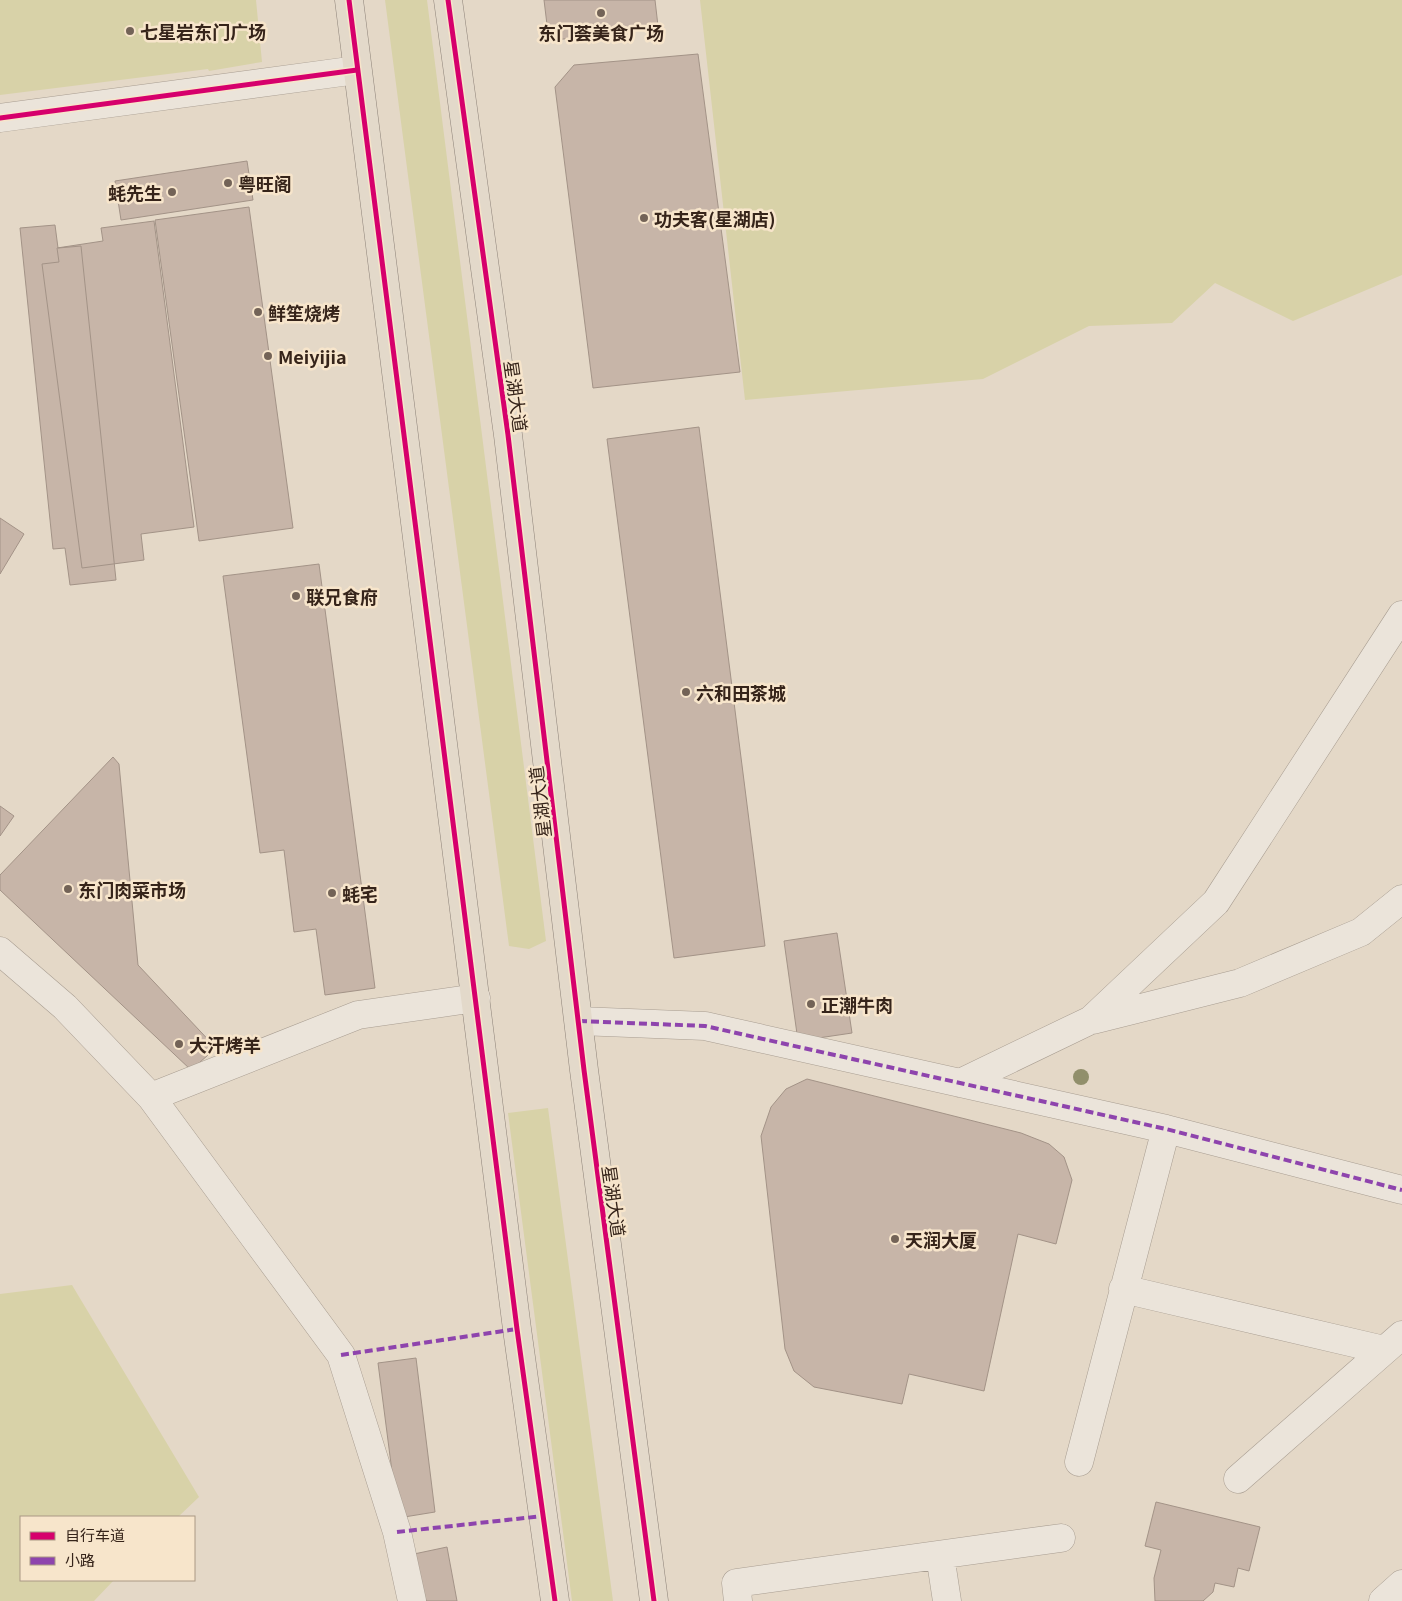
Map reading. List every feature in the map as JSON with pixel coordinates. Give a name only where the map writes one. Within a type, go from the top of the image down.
[{"type":"main road","points":[[349,0],[517,1329],[555,1601]]},
{"type":"main road","name":"星湖大道","points":[[448,0],[508,435],[584,1070],[654,1601]]},
{"type":"street","points":[[0,118],[358,70]]},
{"type":"street","points":[[1091,1020],[1216,902],[1402,616]]},
{"type":"street","points":[[960,1083],[1091,1020],[1240,983],[1361,932],[1402,899]]},
{"type":"street","points":[[0,950],[65,1007],[151,1097],[341,1355],[397,1532],[412,1601]]},
{"type":"street","points":[[151,1097],[358,1015],[476,998]]},
{"type":"street","points":[[579,1021],[705,1026],[1166,1129],[1402,1190]]},
{"type":"street","points":[[1079,1462],[1166,1129]]},
{"type":"street","points":[[1123,1289],[1393,1342]]},
{"type":"street","points":[[1238,1479],[1393,1342]]},
{"type":"street","points":[[738,1601],[736,1583],[1061,1538]]},
{"type":"street","points":[[940,1555],[947,1601]]},
{"type":"street","points":[[1383,1601],[1402,1584]]},
{"type":"shaded area","name":"七星岩东门广场","points":[[0,0],[256,0],[262,62],[209,71],[208,69],[0,95]]},
{"type":"shaded area","points":[[385,0],[427,0],[546,941],[529,949],[509,946]]},
{"type":"shaded area","points":[[700,0],[1402,0],[1402,275],[1293,321],[1215,283],[1172,323],[1089,326],[983,379],[745,400]]},
{"type":"shaded area","points":[[548,1108],[613,1601],[572,1601],[508,1113]]},
{"type":"shaded area","points":[[72,1285],[199,1497],[179,1516],[20,1516],[20,1581],[113,1581],[94,1601],[0,1601],[0,1294]]},
{"type":"building","name":"东门荟美食广场","points":[[544,0],[655,0],[658,26],[549,41]]},
{"type":"building","points":[[698,54],[740,372],[593,388],[555,87],[574,65]]},
{"type":"building","points":[[247,161],[253,200],[121,220],[115,181]]},
{"type":"building","points":[[249,207],[293,528],[199,541],[155,220]]},
{"type":"building","points":[[154,221],[194,527],[141,534],[144,560],[82,568],[42,264],[59,262],[57,248],[103,241],[101,228]]},
{"type":"building","points":[[55,225],[58,248],[81,246],[116,580],[70,585],[65,548],[53,549],[20,228]]},
{"type":"building","name":"六和田茶城","points":[[699,427],[765,946],[674,958],[607,439]]},
{"type":"building","points":[[0,518],[24,534],[0,574]]},
{"type":"building","points":[[319,564],[375,988],[325,995],[316,929],[294,932],[284,850],[260,853],[223,576]]},
{"type":"building","points":[[113,757],[119,764],[138,965],[216,1048],[191,1070],[0,890],[0,875]]},
{"type":"building","points":[[0,806],[14,816],[0,836]]},
{"type":"building","points":[[837,933],[852,1033],[798,1041],[784,941]]},
{"type":"building","name":"天润大厦","points":[[807,1079],[1021,1133],[1049,1144],[1064,1157],[1072,1180],[1056,1244],[1018,1234],[984,1391],[909,1374],[902,1404],[814,1387],[794,1371],[785,1349],[761,1136],[771,1107],[786,1089]]},
{"type":"building","points":[[416,1358],[435,1512],[398,1518],[378,1363]]},
{"type":"building","points":[[1156,1502],[1260,1527],[1249,1571],[1238,1568],[1234,1587],[1215,1583],[1213,1592],[1203,1601],[1155,1601],[1154,1578],[1161,1550],[1145,1546]]},
{"type":"building","points":[[447,1547],[457,1601],[426,1601],[414,1554]]},
{"type":"marked path","points":[[579,1021],[705,1026],[1166,1129],[1402,1190]]},
{"type":"marked path","points":[[341,1355],[517,1329]]},
{"type":"marked path","points":[[397,1532],[543,1516]]},
{"type":"cycle path","points":[[349,0],[517,1329],[555,1601]]},
{"type":"cycle path","points":[[448,0],[508,435],[584,1070],[654,1601]]},
{"type":"cycle path","points":[[0,118],[357,70]]},
{"type":"place","name":"东门荟美食广场","points":[[601,13]]},
{"type":"place","name":"七星岩东门广场","points":[[130,31]]},
{"type":"place","name":"粤旺阁","points":[[228,183]]},
{"type":"place","name":"蚝先生","points":[[172,192]]},
{"type":"place","name":"功夫客(星湖店)","points":[[644,218]]},
{"type":"place","name":"鲜笙烧烤","points":[[258,312]]},
{"type":"place","name":"Meiyijia","points":[[268,356]]},
{"type":"place","name":"联兄食府","points":[[296,596]]},
{"type":"place","name":"六和田茶城","points":[[686,692]]},
{"type":"place","name":"东门肉菜市场","points":[[68,889]]},
{"type":"place","name":"蚝宅","points":[[332,893]]},
{"type":"place","name":"正潮牛肉","points":[[811,1004]]},
{"type":"place","name":"大汗烤羊","points":[[179,1044]]},
{"type":"place","name":"天润大厦","points":[[895,1239]]}]
